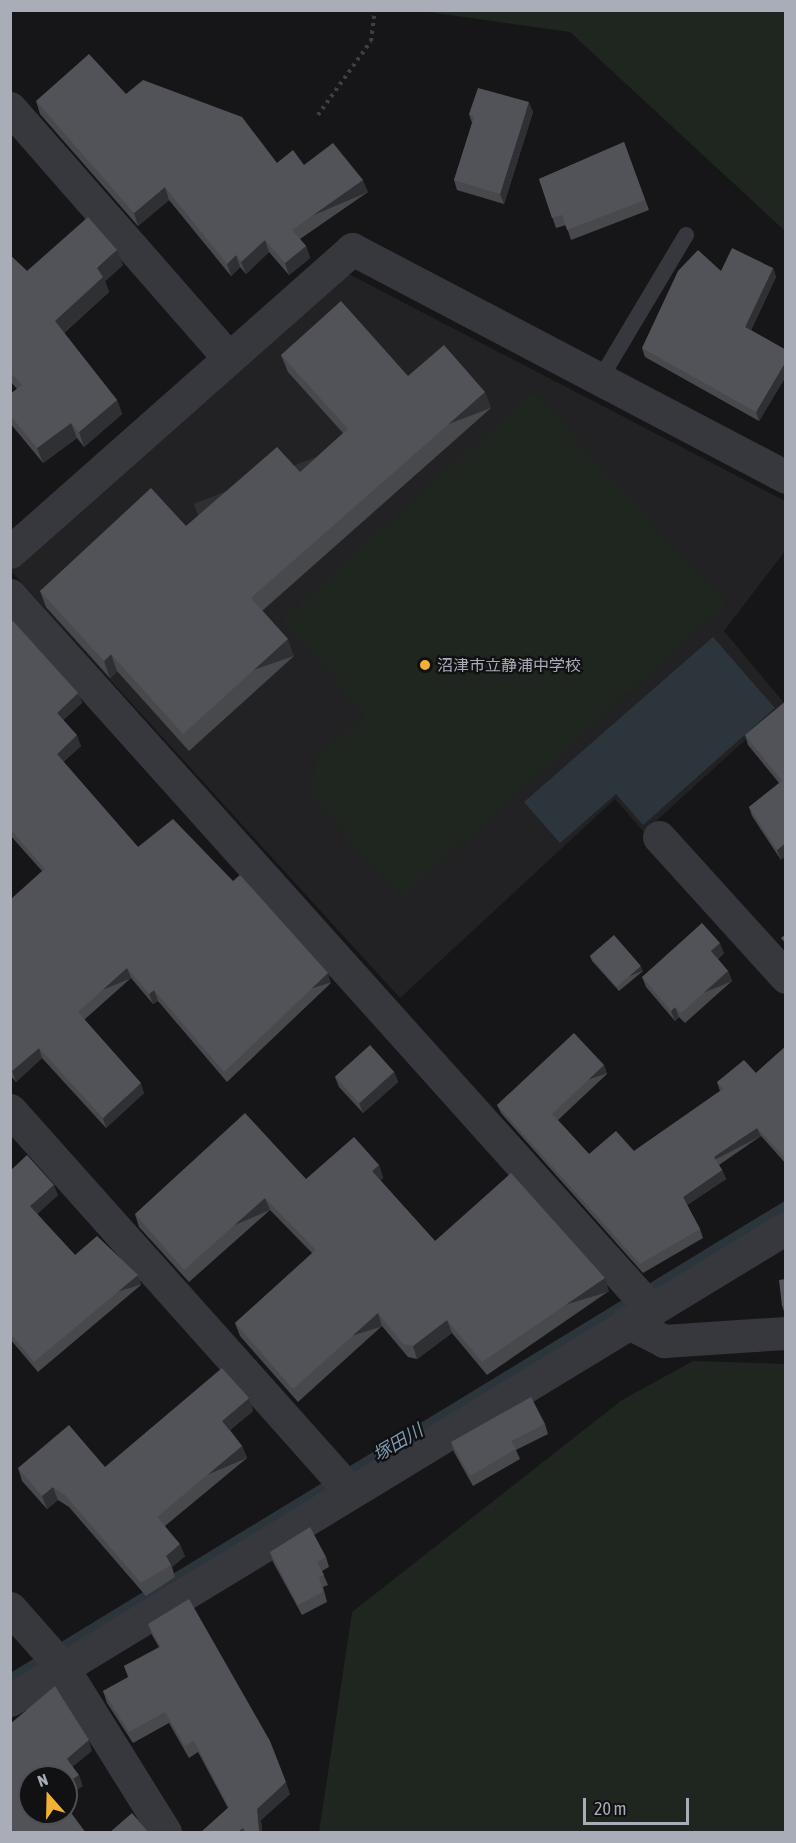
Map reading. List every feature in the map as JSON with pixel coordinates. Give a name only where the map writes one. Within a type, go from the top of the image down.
[{"type":"street","points":[[10,108],[228,357]]},
{"type":"street","points":[[10,552],[352,249],[599,381],[786,477]]},
{"type":"street","points":[[10,595],[664,1341],[786,1333]]},
{"type":"street","points":[[659,837],[786,977]]},
{"type":"street","points":[[10,1110],[351,1492]]},
{"type":"street","points":[[10,1700],[638,1314],[786,1228]]},
{"type":"street","points":[[10,1608],[63,1668],[165,1833]]},
{"type":"lane","points":[[599,381],[686,235]]},
{"type":"path","points":[[318,115],[371,41],[375,10]]},
{"type":"shaded area","points":[[421,11],[785,11],[785,231],[570,32]]},
{"type":"shaded area","name":"沼津市立静浦中学校","points":[[345,272],[785,501],[785,551],[724,631],[785,704],[644,832],[615,799],[400,998],[11,571]]},
{"type":"shaded area","points":[[533,392],[726,604],[402,897],[311,797],[316,759],[366,714],[281,620]]},
{"type":"shaded area","points":[[713,637],[775,708],[643,825],[616,794],[560,843],[524,802]]},
{"type":"shaded area","points":[[693,1361],[785,1364],[785,1832],[319,1832],[352,1612],[622,1400]]},
{"type":"building","points":[[89,54],[126,94],[143,80],[242,117],[277,163],[293,150],[304,165],[333,143],[363,180],[292,230],[306,246],[285,263],[265,240],[241,262],[236,255],[227,264],[165,187],[134,213],[36,101]]},
{"type":"building","points":[[478,88],[529,102],[500,194],[454,180],[474,117],[469,114]]},
{"type":"building","points":[[624,142],[645,200],[567,230],[562,215],[552,218],[539,179]]},
{"type":"building","points":[[88,217],[117,250],[97,268],[103,277],[55,321],[117,400],[79,432],[71,423],[37,448],[10,415],[10,394],[22,385],[10,372],[10,255],[27,271]]},
{"type":"building","points":[[732,248],[773,268],[745,327],[786,350],[786,361],[756,412],[642,348],[678,271],[698,250],[721,271]]},
{"type":"building","points":[[341,301],[408,376],[444,345],[485,392],[251,598],[288,639],[183,734],[111,654],[104,661],[40,591],[151,488],[186,526],[277,447],[300,472],[348,429],[281,355]]},
{"type":"building","points":[[13,621],[78,693],[57,713],[77,735],[57,754],[138,847],[173,819],[233,881],[240,875],[328,973],[224,1072],[154,990],[149,994],[127,968],[78,1012],[141,1083],[103,1118],[39,1048],[12,1071],[10,1070],[10,900],[45,869],[10,829],[10,623]]},
{"type":"building","points":[[786,701],[786,843],[777,850],[749,807],[782,781],[745,735]]},
{"type":"building","points":[[702,923],[720,943],[711,951],[728,971],[681,1013],[675,1007],[671,1011],[642,977]]},
{"type":"building","points":[[786,934],[786,944],[781,938]]},
{"type":"building","points":[[614,935],[641,966],[617,987],[590,956]]},
{"type":"building","points":[[574,1033],[604,1065],[552,1114],[589,1154],[616,1131],[634,1151],[723,1089],[717,1082],[744,1060],[756,1073],[786,1046],[786,1159],[757,1128],[714,1157],[722,1170],[683,1197],[700,1229],[640,1264],[497,1105]]},
{"type":"building","points":[[370,1045],[394,1072],[359,1103],[335,1076]]},
{"type":"building","points":[[245,1113],[306,1179],[354,1137],[379,1165],[372,1171],[435,1241],[511,1173],[605,1278],[482,1362],[447,1320],[413,1346],[403,1344],[378,1313],[293,1389],[235,1323],[316,1250],[265,1198],[184,1270],[135,1214]]},
{"type":"building","points":[[27,1155],[54,1185],[30,1206],[75,1255],[97,1236],[138,1275],[34,1362],[10,1333],[10,1171]]},
{"type":"building","points":[[786,1279],[786,1306],[782,1306],[779,1280]]},
{"type":"building","points":[[222,1368],[249,1398],[222,1421],[242,1446],[157,1517],[180,1544],[166,1556],[171,1565],[141,1583],[65,1495],[53,1487],[42,1496],[18,1468],[69,1425],[105,1467]]},
{"type":"building","points":[[531,1397],[545,1424],[511,1441],[516,1449],[470,1476],[451,1442]]},
{"type":"building","points":[[310,1527],[326,1557],[317,1562],[324,1575],[319,1577],[323,1592],[298,1605],[270,1552]]},
{"type":"building","points":[[189,1599],[270,1741],[286,1782],[257,1809],[259,1833],[246,1833],[243,1828],[236,1833],[200,1833],[229,1807],[194,1741],[185,1746],[165,1712],[129,1732],[103,1691],[129,1677],[124,1666],[161,1647],[148,1624]]},
{"type":"building","points":[[55,1686],[89,1740],[67,1759],[72,1765],[18,1765],[18,1825],[78,1825],[78,1822],[86,1833],[10,1833],[10,1724]]},
{"type":"building","points":[[132,1813],[149,1833],[109,1833]]},
{"type":"waterway","name":"塚田川","points":[[10,1679],[786,1206]]},
{"type":"place","name":"沼津市立静浦中学校","points":[[425,665]]}]
